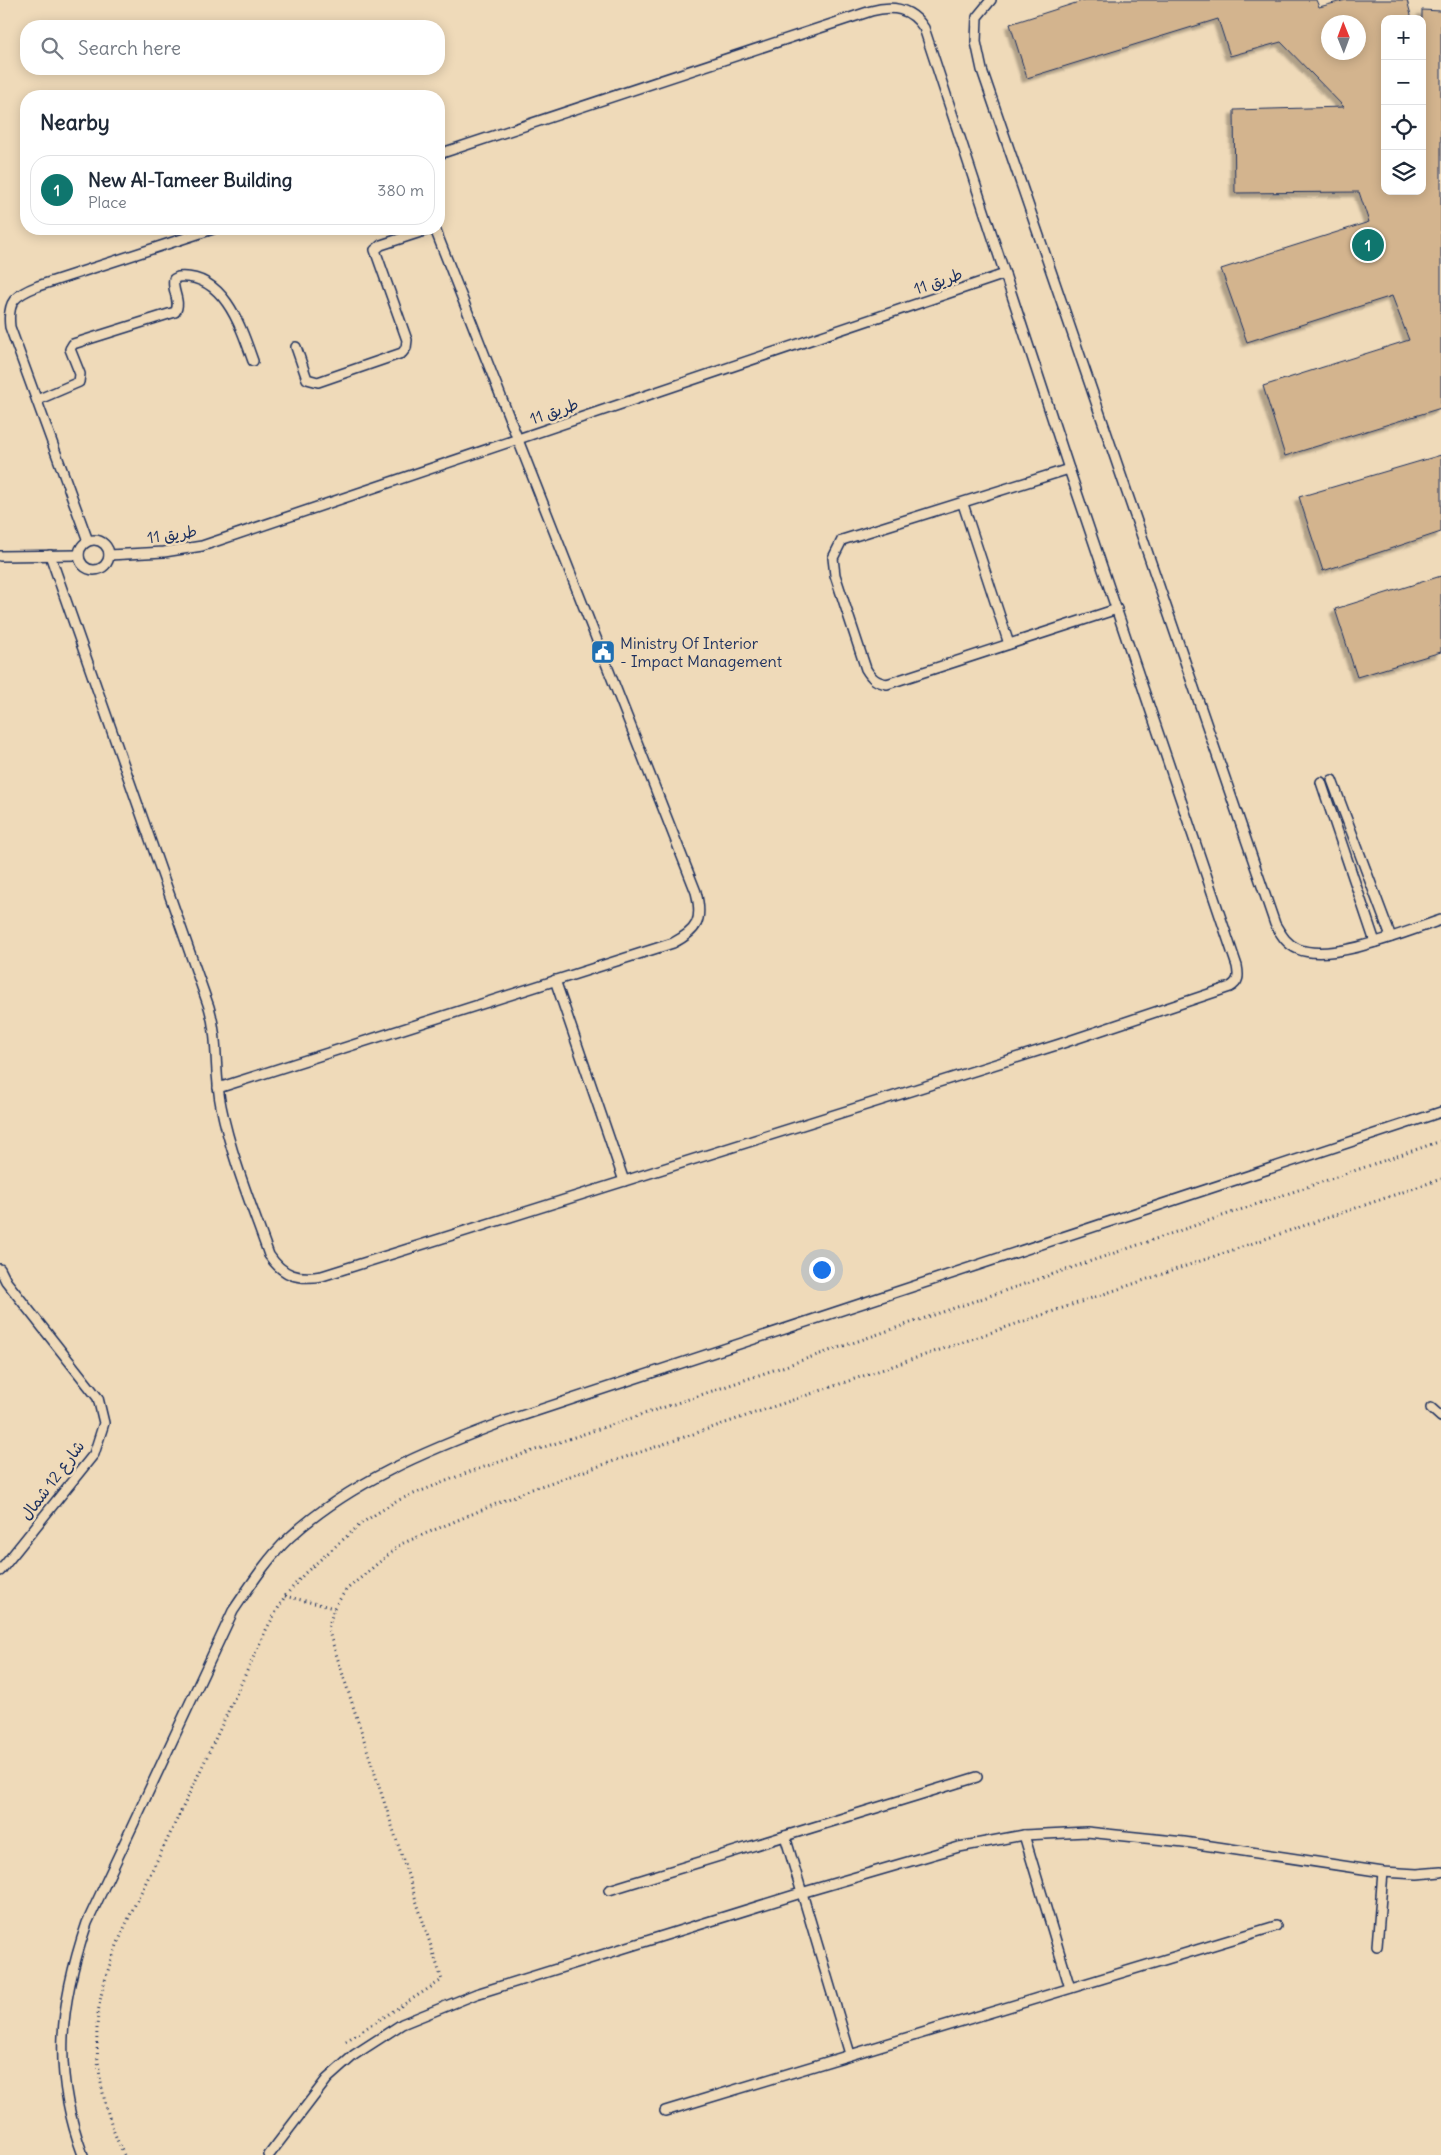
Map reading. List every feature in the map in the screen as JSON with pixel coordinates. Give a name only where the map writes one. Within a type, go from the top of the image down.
[{"type":"lane","points":[[991,0],[977,17],[976,42],[982,70],[1275,924],[1285,940],[1298,949],[1314,952],[1336,951],[1375,942],[1441,920]]},
{"type":"lane","points":[[50,555],[209,1007],[216,1039],[218,1088],[224,1121],[269,1255],[276,1266],[288,1275],[305,1279],[322,1276],[1060,1044],[1236,984],[1239,979],[1237,966],[1069,468],[924,28],[916,16],[906,10],[893,8],[871,11],[445,152]]},
{"type":"lane","points":[[88,541],[10,327],[10,305],[16,297],[38,286],[195,235]]},
{"type":"lane","points":[[296,347],[307,379],[318,382],[402,353],[406,348],[407,340],[375,250],[381,245],[412,235]]},
{"type":"lane","points":[[218,1088],[673,943],[687,936],[697,926],[699,903],[437,235]]},
{"type":"lane","name":"طريق 11","points":[[109,555],[164,552],[202,546],[1005,274]]},
{"type":"lane","points":[[38,400],[79,382],[80,374],[70,349],[73,344],[175,312],[178,302],[173,283],[174,279],[178,277],[202,282],[224,299],[237,319],[253,361]]},
{"type":"lane","points":[[1069,468],[963,504],[842,540],[834,558],[835,575],[866,670],[877,682],[887,684],[1117,608]]},
{"type":"lane","points":[[963,504],[1009,644]]},
{"type":"lane","points":[[94,540],[104,544],[109,555],[105,565],[94,570],[83,566],[78,555],[80,549],[88,541],[94,540]]},
{"type":"lane","points":[[0,556],[78,555]]},
{"type":"lane","points":[[1332,780],[1391,937]]},
{"type":"lane","points":[[1321,782],[1375,942]]},
{"type":"lane","points":[[555,980],[624,1181]]},
{"type":"lane","points":[[82,2155],[71,2124],[66,2100],[62,2055],[66,2000],[74,1961],[87,1923],[233,1612],[256,1576],[288,1539],[319,1514],[353,1490],[446,1444],[503,1422],[1441,1112]]},
{"type":"lane","name":"شارع 12 شمال","points":[[0,1269],[6,1281],[98,1398],[104,1424],[94,1454],[0,1571]]},
{"type":"lane","points":[[1431,1408],[1441,1417]]},
{"type":"lane","points":[[609,1890],[977,1776]]},
{"type":"lane","points":[[269,2155],[327,2079],[354,2055],[402,2024],[476,1994],[802,1893],[959,1847],[1024,1835],[1087,1832],[1184,1842],[1383,1872],[1416,1874],[1441,1872]]},
{"type":"lane","points":[[1024,1835],[1070,1988]]},
{"type":"lane","points":[[785,1836],[850,2054]]},
{"type":"lane","points":[[1377,1946],[1383,1872]]},
{"type":"lane","points":[[665,2111],[1276,1926]]},
{"type":"path","points":[[124,2155],[115,2138],[105,2104],[98,2043],[101,1998],[117,1942],[266,1630],[286,1596],[305,1573],[362,1522],[396,1501],[469,1472],[689,1399],[1441,1141]]},
{"type":"path","points":[[340,2048],[352,2036],[442,1980],[328,1629],[334,1608],[346,1590],[400,1544],[529,1490],[1441,1179]]},
{"type":"path","points":[[286,1596],[334,1608]]},
{"type":"building","points":[[1085,0],[1316,0],[1319,7],[1346,0],[1407,0],[1411,15],[1381,15],[1381,195],[1426,195],[1426,15],[1422,15],[1422,10],[1441,11],[1441,408],[1285,456],[1263,386],[1409,340],[1392,296],[1247,342],[1221,269],[1369,222],[1359,192],[1235,193],[1234,110],[1344,107],[1281,42],[1230,56],[1218,19],[1027,78],[1010,24]]},
{"type":"building","points":[[1441,455],[1441,532],[1323,571],[1299,497]]},
{"type":"building","points":[[1441,576],[1441,652],[1357,677],[1335,609]]},
{"type":"place","name":"New Al-Tameer Building","points":[[1368,245]]},
{"type":"place","name":"Ministry Of Interior - Impact Management","points":[[603,652]]}]
